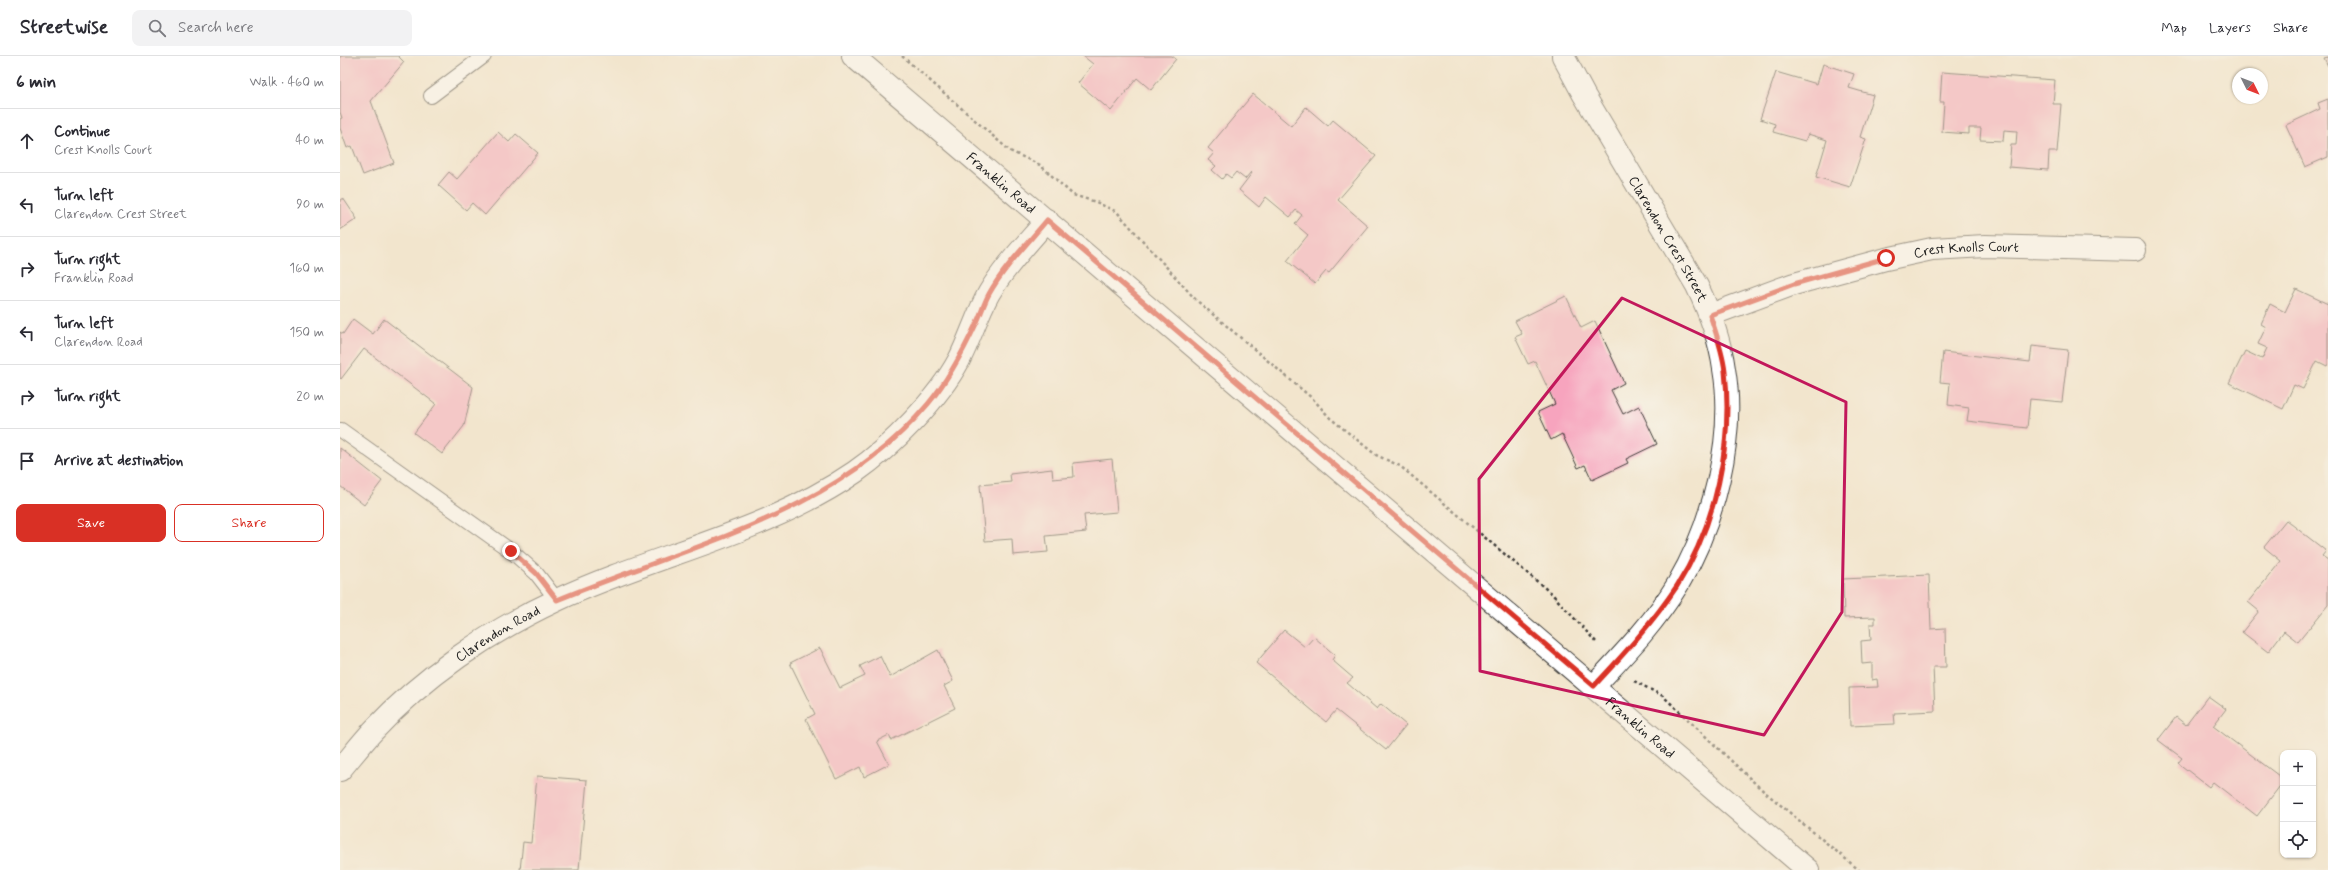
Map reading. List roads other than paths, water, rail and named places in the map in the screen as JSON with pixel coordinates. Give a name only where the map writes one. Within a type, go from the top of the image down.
[{"type":"street","name":"Franklin Road","points":[[853,56],[1594,686],[1808,870]]},
{"type":"street","name":"Clarendon Crest Street","points":[[1563,56],[1584,95],[1697,286],[1710,315],[1725,370],[1726,425],[1720,474],[1708,517],[1694,556],[1677,585],[1638,638],[1594,686]]},
{"type":"street","name":"Clarendon Road","points":[[340,770],[374,730],[419,688],[474,647],[514,622],[557,600],[779,514],[819,494],[856,471],[902,432],[928,404],[957,363],[988,295],[1001,275],[1047,220]]},
{"type":"street","name":"Crest Knolls Court","points":[[1710,315],[1794,284],[1886,258],[1932,249],[1985,246],[2135,250]]},
{"type":"lane","points":[[431,96],[484,56]]},
{"type":"lane","points":[[341,430],[511,551],[536,573],[557,600]]}]
